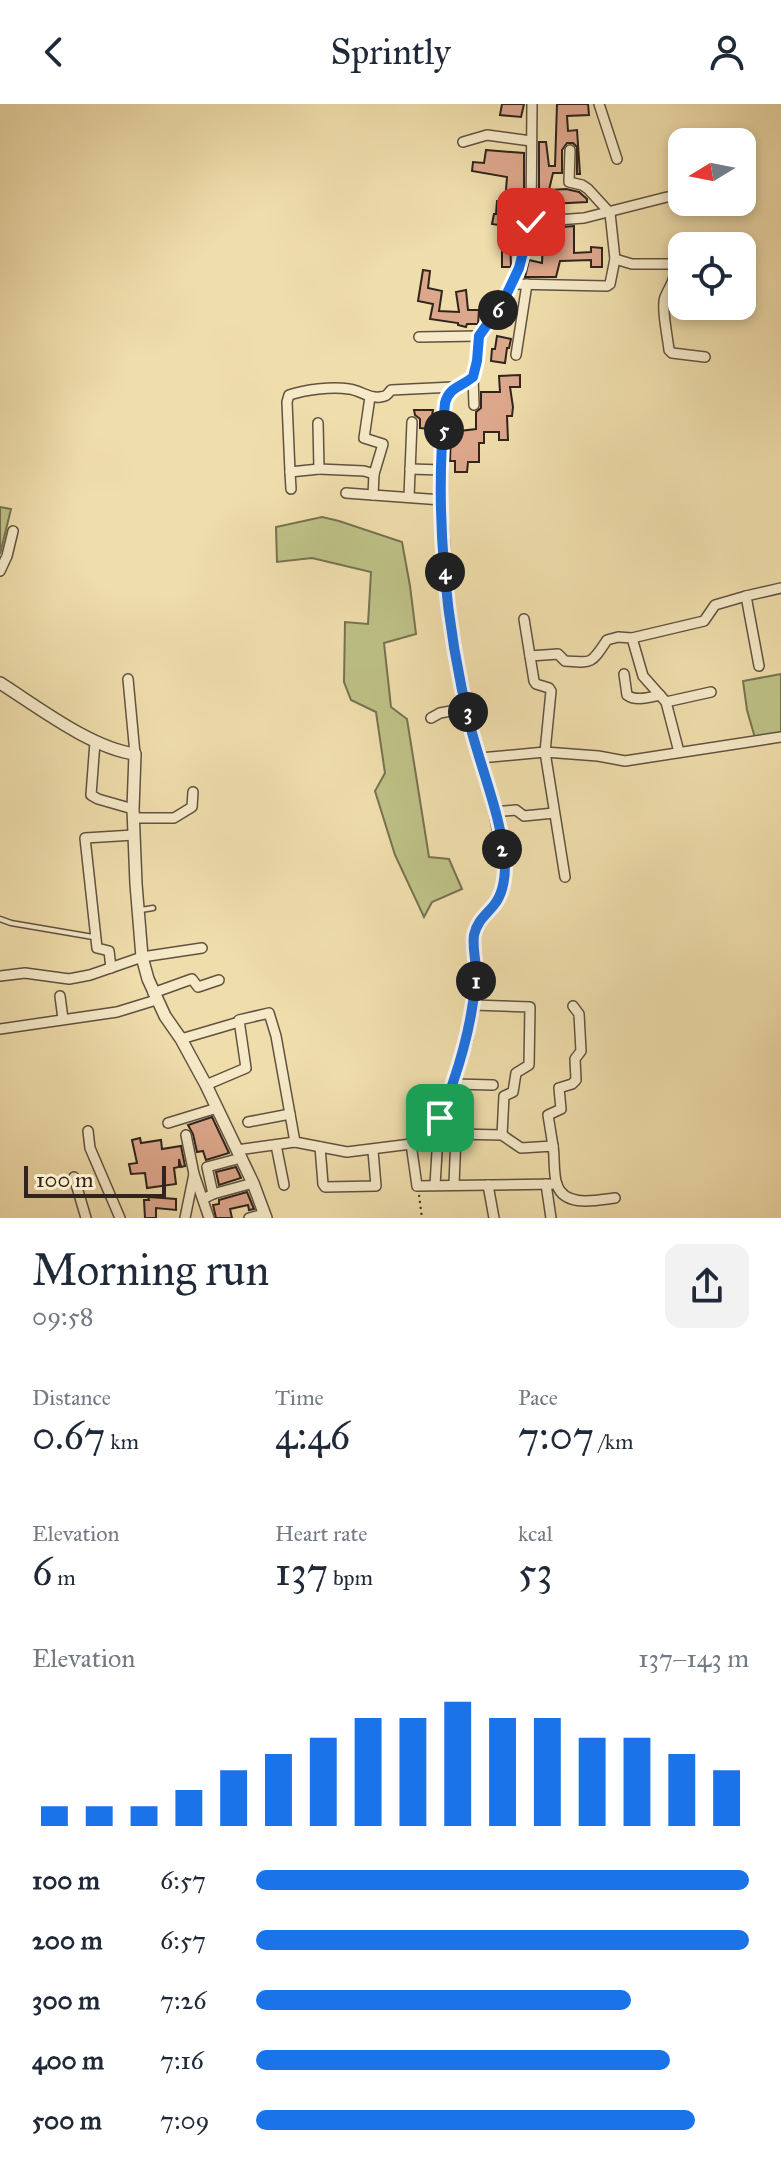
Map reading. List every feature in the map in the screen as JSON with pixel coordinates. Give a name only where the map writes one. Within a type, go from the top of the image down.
[{"type":"street","points":[[474,405],[473,377],[479,336],[512,284],[531,222],[532,104]]},
{"type":"street","points":[[599,104],[617,159]]},
{"type":"street","points":[[463,142],[485,135],[531,141]]},
{"type":"street","points":[[512,284],[608,286],[615,259],[610,213],[588,189],[568,180],[570,150]]},
{"type":"street","points":[[531,222],[584,218],[667,197]]},
{"type":"street","points":[[615,259],[632,264],[668,264]]},
{"type":"street","points":[[516,355],[527,284]]},
{"type":"street","points":[[668,294],[664,301],[669,350],[705,357]]},
{"type":"street","points":[[419,337],[479,336]]},
{"type":"street","points":[[435,1185],[433,1136],[454,1084],[468,1038],[473,1007],[477,973],[474,933],[478,922],[503,890],[505,869],[467,708],[450,622],[444,562],[445,403],[449,392],[473,377]]},
{"type":"street","points":[[291,489],[289,395],[343,388],[380,397],[391,390],[456,387]]},
{"type":"street","points":[[370,397],[364,438],[383,444],[374,474],[373,495]]},
{"type":"street","points":[[409,497],[412,422]]},
{"type":"street","points":[[318,423],[319,469]]},
{"type":"street","points":[[290,472],[319,469],[374,474]]},
{"type":"street","points":[[410,469],[443,470]]},
{"type":"street","points":[[346,493],[442,500]]},
{"type":"street","points":[[0,571],[13,531]]},
{"type":"street","points":[[530,656],[558,654],[565,661],[590,662],[607,640],[632,638],[704,621],[715,605],[781,588]]},
{"type":"street","points":[[746,596],[759,666]]},
{"type":"street","points":[[524,619],[534,683],[551,691],[545,752],[565,877]]},
{"type":"street","points":[[632,638],[643,676],[663,698],[679,752]]},
{"type":"street","points":[[624,674],[629,698],[663,698],[711,692]]},
{"type":"street","points":[[128,679],[135,754],[133,813],[142,957],[155,997],[206,1085],[253,1183],[265,1216],[249,1218]]},
{"type":"street","points":[[0,683],[95,742],[135,754]]},
{"type":"street","points":[[431,718],[440,713],[467,708]]},
{"type":"street","points":[[480,758],[545,752],[625,761],[781,737]]},
{"type":"street","points":[[95,742],[91,795],[98,799],[133,813],[174,818],[192,807],[193,792]]},
{"type":"street","points":[[494,812],[516,810],[524,816],[554,813]]},
{"type":"street","points":[[111,968],[109,951],[97,949],[85,838],[134,835]]},
{"type":"street","points":[[0,976],[25,973],[69,979],[142,957],[202,948]]},
{"type":"street","points":[[0,1029],[117,1012],[193,978],[198,987],[219,980]]},
{"type":"street","points":[[60,996],[63,1019]]},
{"type":"street","points":[[551,1218],[553,1146],[548,1115],[561,1109],[559,1088],[576,1080],[575,1059],[581,1051],[579,1014],[573,1006]]},
{"type":"street","points":[[473,1007],[530,1007],[529,1065],[517,1072],[513,1092],[504,1096],[502,1135]]},
{"type":"street","points":[[181,1039],[239,1022],[241,1018],[271,1014],[295,1142]]},
{"type":"street","points":[[206,1085],[246,1068],[239,1022]]},
{"type":"street","points":[[454,1084],[493,1085]]},
{"type":"street","points":[[168,1123],[217,1108]]},
{"type":"street","points":[[248,1122],[290,1114]]},
{"type":"street","points":[[88,1131],[90,1148],[120,1218]]},
{"type":"street","points":[[213,1194],[207,1167],[239,1154],[295,1142],[338,1152],[373,1151],[411,1144],[433,1136],[456,1134],[502,1135],[521,1148],[553,1146]]},
{"type":"street","points":[[454,1185],[456,1134]]},
{"type":"street","points":[[186,1135],[194,1174],[209,1218]]},
{"type":"street","points":[[411,1144],[417,1186],[552,1184],[575,1200],[615,1198]]},
{"type":"street","points":[[276,1145],[284,1185]]},
{"type":"street","points":[[320,1147],[325,1187],[376,1186],[373,1151]]},
{"type":"street","points":[[185,1218],[194,1174]]},
{"type":"street","points":[[74,1177],[86,1218]]},
{"type":"street","points":[[203,1199],[253,1183]]},
{"type":"street","points":[[488,1185],[494,1218]]},
{"type":"lane","points":[[139,911],[153,908]]},
{"type":"lane","points":[[0,919],[96,937]]},
{"type":"path","points":[[417,1186],[422,1218]]},
{"type":"green space","points":[[0,507],[11,509],[0,554]]},
{"type":"green space","points":[[322,517],[402,542],[416,634],[384,643],[391,707],[407,719],[429,857],[449,859],[462,889],[432,902],[424,917],[395,855],[375,791],[385,773],[376,712],[351,700],[344,682],[345,622],[368,624],[371,572],[312,558],[277,562],[276,527]]},
{"type":"green space","points":[[781,674],[781,735],[755,738],[743,681]]},
{"type":"building","points":[[502,104],[524,104],[521,117],[500,115]]},
{"type":"building","points":[[557,104],[588,104],[589,115],[567,116],[568,131],[577,130],[580,174],[577,174],[577,147],[567,143],[562,150],[562,173],[553,173],[549,190],[579,192],[587,202],[550,204],[551,213],[539,214],[539,142],[546,142],[549,166],[555,166]]},
{"type":"building","points":[[486,150],[524,153],[524,195],[516,194],[514,216],[524,217],[524,221],[519,237],[510,237],[511,267],[502,267],[502,236],[499,236],[499,225],[492,224],[497,201],[505,202],[507,177],[472,171],[473,162],[484,163]]},
{"type":"building","points":[[574,226],[574,253],[591,252],[591,247],[602,248],[602,267],[591,267],[591,260],[560,261],[556,277],[525,277],[529,260],[542,263],[543,243],[534,240],[537,229]]},
{"type":"building","points":[[423,270],[430,271],[428,288],[442,291],[439,311],[459,312],[456,292],[466,290],[468,310],[479,310],[478,324],[467,324],[466,327],[430,319],[433,304],[418,301]]},
{"type":"building","points":[[497,336],[511,339],[505,363],[491,361]]},
{"type":"building","points":[[520,375],[520,387],[510,387],[513,407],[512,416],[507,416],[508,440],[499,440],[499,432],[484,432],[484,443],[479,443],[479,462],[468,462],[467,472],[455,472],[455,461],[450,461],[451,432],[476,429],[481,392],[500,392],[499,376]]},
{"type":"building","points":[[414,410],[433,410],[430,429],[420,428],[420,419]]},
{"type":"building","points":[[212,1117],[229,1153],[206,1160],[203,1151],[197,1152],[188,1125]]},
{"type":"building","points":[[140,1138],[141,1143],[161,1140],[162,1149],[181,1146],[185,1166],[181,1167],[179,1159],[179,1167],[174,1168],[176,1184],[147,1188],[145,1173],[131,1174],[129,1164],[137,1163],[132,1140]]},
{"type":"building","points":[[236,1167],[241,1178],[219,1185],[216,1172]]},
{"type":"building","points":[[247,1192],[254,1209],[249,1210],[248,1205],[230,1209],[232,1218],[216,1218],[213,1205],[219,1204],[219,1200]]},
{"type":"building","points":[[148,1197],[176,1199],[176,1210],[156,1208],[156,1218],[145,1218],[144,1200],[149,1200]]},
{"type":"route","points":[[440,1118],[468,1038],[477,973],[474,933],[478,922],[503,890],[505,869],[494,812],[471,729],[450,622],[442,508],[445,403],[451,389],[473,377],[479,336],[503,302],[519,268],[531,222]]}]
